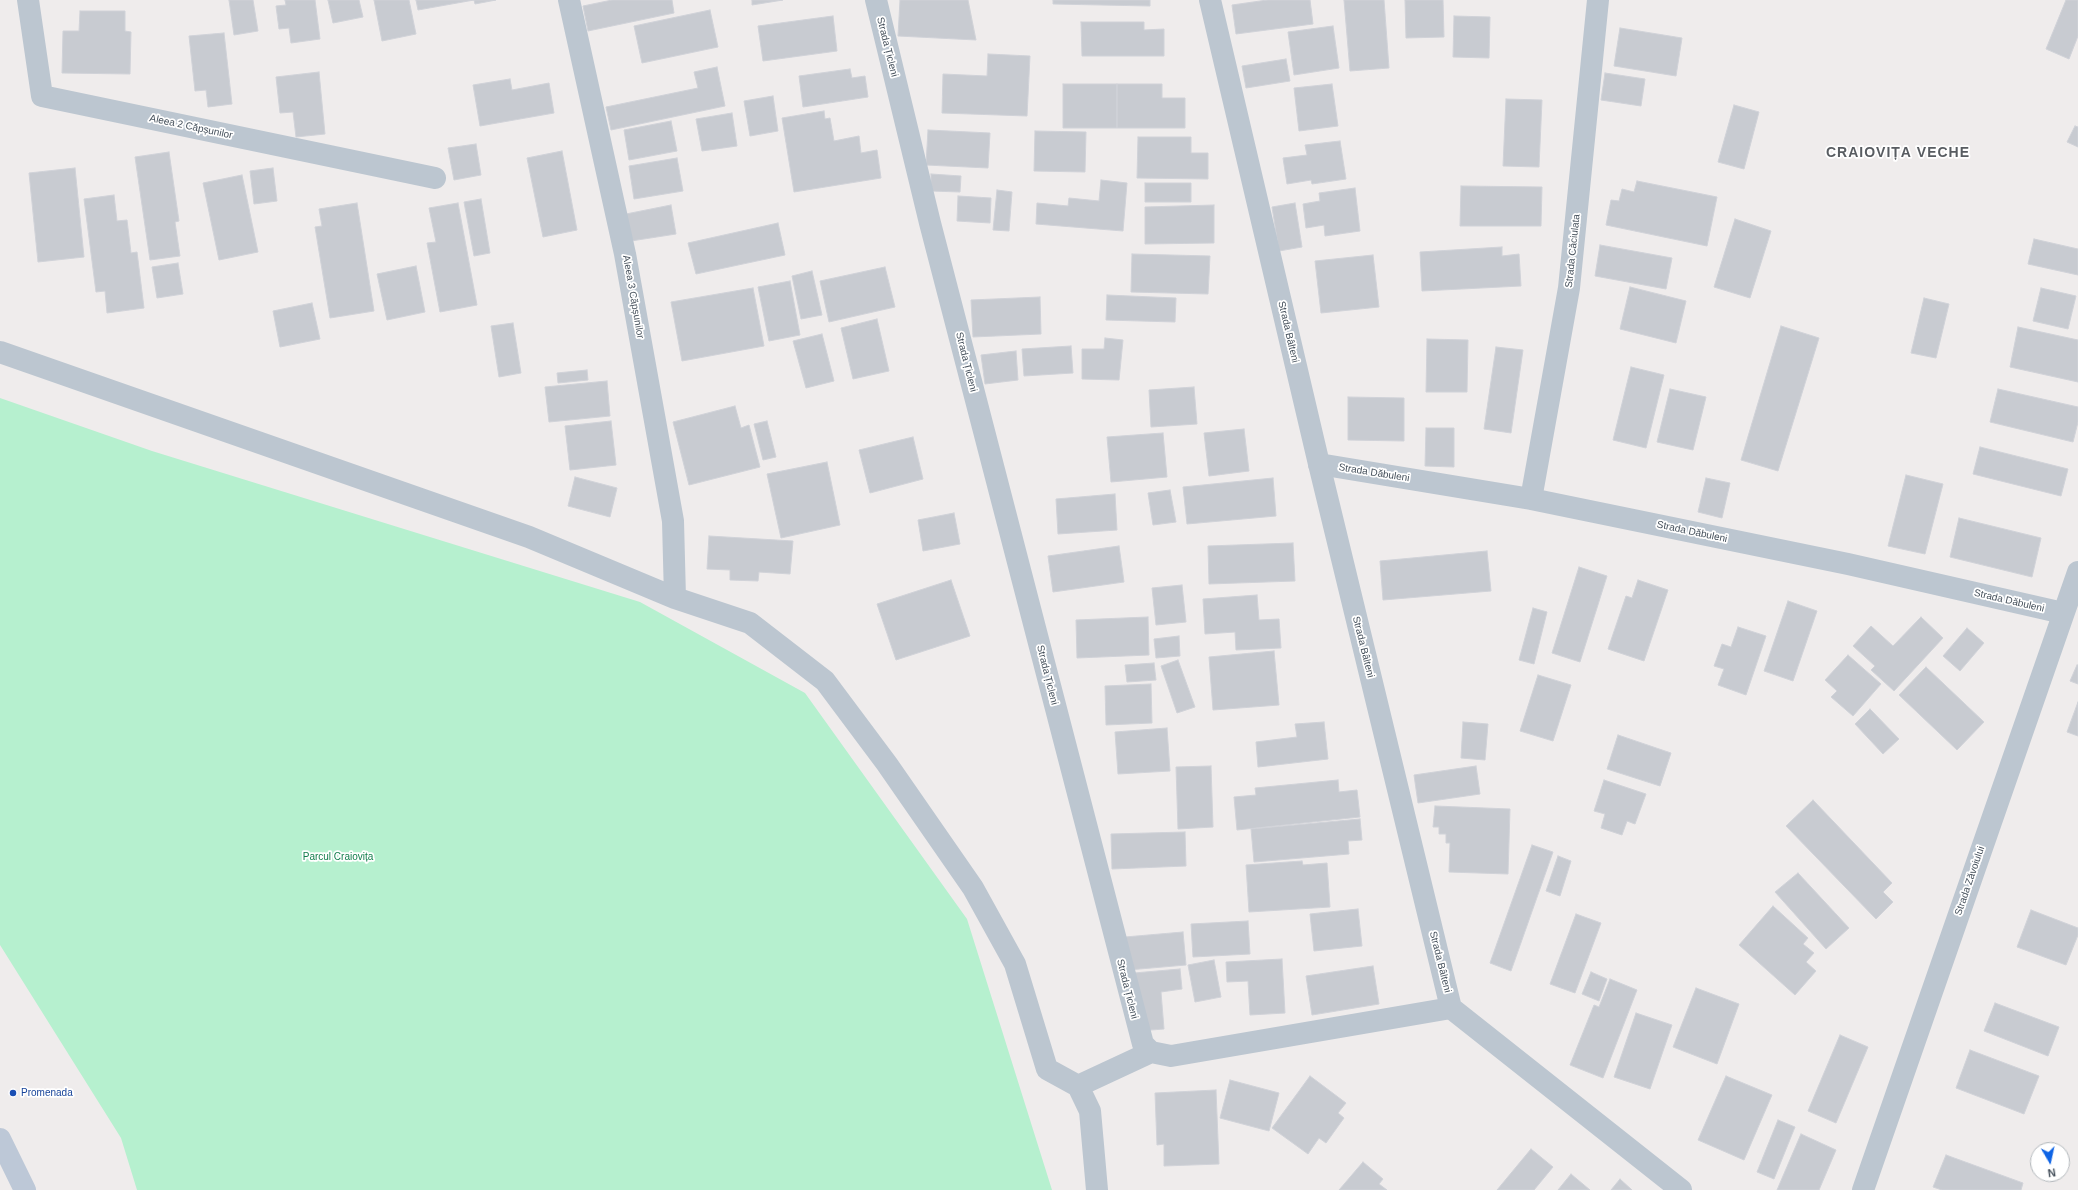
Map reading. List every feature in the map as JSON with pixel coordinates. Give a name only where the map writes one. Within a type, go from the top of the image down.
[{"type":"main road","points":[[0,1139],[25,1190]]},
{"type":"street","name":"Aleea 2 Căpșunilor","points":[[28,0],[42,96],[435,178]]},
{"type":"street","name":"Aleea 3 Căpșunilor","points":[[569,0],[625,254],[645,364],[673,521],[676,598]]},
{"type":"street","name":"Strada Țicleni","points":[[876,0],[930,223],[1135,1018],[1143,1044],[1151,1052]]},
{"type":"street","name":"Strada Bâlteni","points":[[1210,0],[1319,464],[1451,1008]]},
{"type":"street","name":"Strada Căciulata","points":[[1531,499],[1569,288],[1598,0]]},
{"type":"street","points":[[0,352],[530,537],[676,598],[750,622],[825,681],[886,764],[973,888],[1016,964],[1047,1069],[1078,1086],[1090,1111],[1097,1190]]},
{"type":"street","name":"Strada Dăbuleni","points":[[1319,464],[1531,499],[1848,564],[2063,613]]},
{"type":"street","name":"Strada Zăvoiului","points":[[1863,1190],[2078,572]]},
{"type":"street","points":[[1078,1086],[1151,1052],[1171,1056],[1451,1008],[1681,1190]]},
{"type":"green space","name":"Parcul Craiovița","points":[[0,398],[152,451],[640,602],[805,693],[967,919],[1052,1190],[137,1190],[121,1138],[0,945]]},
{"type":"building","points":[[229,0],[253,0],[258,31],[234,35]]},
{"type":"building","points":[[285,0],[315,0],[320,39],[291,43],[289,28],[279,29],[276,6],[286,5]]},
{"type":"building","points":[[328,0],[359,0],[363,17],[333,23]]},
{"type":"building","points":[[374,0],[409,0],[416,34],[382,41]]},
{"type":"building","points":[[416,0],[474,0],[418,10]]},
{"type":"building","points":[[474,0],[496,0],[475,4]]},
{"type":"building","points":[[612,0],[672,0],[674,13],[588,31],[583,6]]},
{"type":"building","points":[[752,0],[783,0],[752,5]]},
{"type":"building","points":[[900,0],[968,0],[976,40],[898,36]]},
{"type":"building","points":[[1053,0],[1150,0],[1150,6],[1053,4]]},
{"type":"building","points":[[1267,0],[1310,0],[1313,24],[1236,34],[1232,5]]},
{"type":"building","points":[[1344,0],[1384,0],[1389,68],[1350,71]]},
{"type":"building","points":[[1405,0],[1443,0],[1444,37],[1406,38]]},
{"type":"building","points":[[2066,0],[2078,0],[2078,36],[2069,59],[2046,49]]},
{"type":"building","points":[[710,10],[718,47],[642,63],[634,26]]},
{"type":"building","points":[[80,11],[125,11],[125,31],[131,32],[130,74],[62,73],[63,31],[79,31]]},
{"type":"building","points":[[833,16],[837,51],[763,61],[758,26]]},
{"type":"building","points":[[1454,16],[1490,17],[1489,58],[1453,57]]},
{"type":"building","points":[[1081,22],[1144,22],[1144,30],[1164,29],[1164,56],[1082,56]]},
{"type":"building","points":[[1333,26],[1339,68],[1294,75],[1288,32]]},
{"type":"building","points":[[1620,28],[1682,38],[1676,76],[1614,66]]},
{"type":"building","points":[[224,33],[232,104],[208,107],[206,90],[195,91],[189,36]]},
{"type":"building","points":[[988,54],[1030,56],[1027,116],[942,113],[943,74],[987,76]]},
{"type":"building","points":[[1286,59],[1290,81],[1246,88],[1242,66]]},
{"type":"building","points":[[717,67],[725,106],[611,130],[606,107],[698,88],[694,72]]},
{"type":"building","points":[[850,69],[852,78],[865,76],[868,97],[803,107],[799,76]]},
{"type":"building","points":[[319,72],[325,134],[296,137],[293,112],[280,113],[276,77]]},
{"type":"building","points":[[1605,73],[1645,79],[1641,106],[1601,100]]},
{"type":"building","points":[[510,79],[512,90],[549,83],[554,113],[480,126],[473,85]]},
{"type":"building","points":[[1063,84],[1117,84],[1117,128],[1063,128]]},
{"type":"building","points":[[1117,84],[1162,84],[1162,98],[1185,98],[1185,128],[1117,128]]},
{"type":"building","points":[[1332,84],[1338,126],[1299,131],[1294,88]]},
{"type":"building","points":[[773,96],[778,131],[750,136],[744,101]]},
{"type":"building","points":[[1506,99],[1542,100],[1539,167],[1503,166]]},
{"type":"building","points":[[1734,105],[1759,112],[1744,169],[1718,162]]},
{"type":"building","points":[[824,111],[825,119],[830,118],[834,141],[859,136],[861,153],[877,150],[881,178],[794,192],[782,118]]},
{"type":"building","points":[[732,113],[737,146],[702,151],[696,119]]},
{"type":"building","points":[[671,121],[677,151],[629,160],[624,130]]},
{"type":"building","points":[[2075,126],[2078,127],[2078,147],[2067,142]]},
{"type":"building","points":[[928,130],[990,133],[988,168],[926,165]]},
{"type":"building","points":[[1035,131],[1086,132],[1085,172],[1034,171]]},
{"type":"building","points":[[1138,137],[1191,137],[1191,153],[1208,153],[1208,179],[1137,178]]},
{"type":"building","points":[[1340,141],[1346,179],[1312,184],[1311,180],[1287,184],[1283,158],[1307,155],[1305,145]]},
{"type":"building","points":[[476,144],[481,175],[454,180],[448,148]]},
{"type":"building","points":[[562,151],[577,230],[543,237],[527,158]]},
{"type":"building","points":[[169,152],[179,221],[175,222],[180,256],[150,260],[135,157]]},
{"type":"building","points":[[677,158],[683,191],[634,199],[629,166]]},
{"type":"building","points":[[75,168],[84,257],[38,262],[29,173]]},
{"type":"building","points":[[273,168],[277,201],[254,204],[250,171]]},
{"type":"building","points":[[931,174],[961,176],[960,192],[931,191]]},
{"type":"building","points":[[242,175],[258,252],[219,260],[203,183]]},
{"type":"building","points":[[1101,180],[1127,183],[1123,231],[1036,224],[1037,203],[1068,206],[1069,198],[1099,201]]},
{"type":"building","points":[[1637,181],[1717,197],[1707,246],[1606,225],[1611,200],[1619,201],[1622,189],[1634,192]]},
{"type":"building","points":[[1145,183],[1191,183],[1191,202],[1145,202]]},
{"type":"building","points":[[1461,186],[1542,187],[1541,226],[1460,226]]},
{"type":"building","points":[[1355,188],[1360,231],[1325,236],[1324,225],[1306,228],[1303,204],[1320,201],[1319,193]]},
{"type":"building","points":[[997,190],[1012,192],[1009,231],[993,230]]},
{"type":"building","points":[[114,195],[117,221],[127,220],[131,253],[137,252],[144,308],[107,313],[105,291],[96,292],[84,199]]},
{"type":"building","points":[[958,196],[991,198],[990,223],[957,221]]},
{"type":"building","points":[[481,199],[490,253],[474,256],[464,202]]},
{"type":"building","points":[[357,203],[374,311],[330,318],[315,227],[322,226],[319,209]]},
{"type":"building","points":[[458,203],[477,305],[440,312],[427,243],[436,242],[429,208]]},
{"type":"building","points":[[1295,203],[1302,247],[1279,251],[1272,207]]},
{"type":"building","points":[[671,205],[676,234],[631,241],[626,214]]},
{"type":"building","points":[[1214,205],[1214,243],[1145,244],[1145,207]]},
{"type":"building","points":[[1735,219],[1771,231],[1750,298],[1714,287]]},
{"type":"building","points":[[778,223],[785,255],[696,274],[688,243]]},
{"type":"building","points":[[2034,239],[2078,249],[2078,275],[2028,264]]},
{"type":"building","points":[[1600,245],[1672,258],[1666,289],[1595,276]]},
{"type":"building","points":[[1502,247],[1502,256],[1519,254],[1521,286],[1422,291],[1420,252]]},
{"type":"building","points":[[1132,254],[1210,256],[1208,294],[1131,292]]},
{"type":"building","points":[[1373,255],[1379,307],[1321,313],[1315,261]]},
{"type":"building","points":[[178,263],[183,294],[157,298],[152,267]]},
{"type":"building","points":[[416,266],[425,312],[387,320],[377,274]]},
{"type":"building","points":[[885,267],[895,307],[829,322],[820,281]]},
{"type":"building","points":[[812,271],[822,315],[801,319],[792,276]]},
{"type":"building","points":[[790,281],[800,335],[769,341],[758,287]]},
{"type":"building","points":[[1630,287],[1686,301],[1676,343],[1620,329]]},
{"type":"building","points":[[753,288],[764,346],[682,361],[671,302]]},
{"type":"building","points":[[2041,288],[2076,296],[2068,329],[2033,321]]},
{"type":"building","points":[[1107,295],[1176,298],[1175,322],[1106,320]]},
{"type":"building","points":[[1040,297],[1041,334],[973,337],[971,300]]},
{"type":"building","points":[[1924,298],[1949,304],[1936,358],[1911,353]]},
{"type":"building","points":[[312,303],[320,339],[280,347],[273,311]]},
{"type":"building","points":[[877,319],[889,371],[853,379],[841,328]]},
{"type":"building","points":[[513,323],[521,373],[499,377],[491,326]]},
{"type":"building","points":[[1781,326],[1819,338],[1778,471],[1741,460]]},
{"type":"building","points":[[2018,327],[2078,340],[2078,382],[2010,367]]},
{"type":"building","points":[[822,334],[834,381],[806,388],[793,341]]},
{"type":"building","points":[[1105,338],[1123,340],[1119,380],[1082,379],[1082,349],[1104,349]]},
{"type":"building","points":[[1427,339],[1468,340],[1467,392],[1426,392]]},
{"type":"building","points":[[1071,346],[1073,373],[1024,376],[1022,349]]},
{"type":"building","points":[[1496,347],[1523,350],[1511,433],[1484,429]]},
{"type":"building","points":[[1016,351],[1018,380],[985,384],[981,355]]},
{"type":"building","points":[[1631,367],[1664,375],[1646,448],[1613,440]]},
{"type":"building","points":[[587,370],[588,380],[558,383],[557,373]]},
{"type":"building","points":[[607,381],[610,416],[549,422],[545,387]]},
{"type":"building","points":[[1194,387],[1197,424],[1151,427],[1149,390]]},
{"type":"building","points":[[1670,389],[1706,397],[1693,450],[1657,442]]},
{"type":"building","points":[[1998,389],[2078,407],[2078,422],[2073,442],[1990,422]]},
{"type":"building","points":[[1348,397],[1404,398],[1404,441],[1348,440]]},
{"type":"building","points":[[735,406],[741,428],[749,425],[760,467],[689,485],[673,422]]},
{"type":"building","points":[[611,421],[616,465],[570,470],[565,426]]},
{"type":"building","points":[[767,421],[776,457],[763,460],[754,424]]},
{"type":"building","points":[[1426,428],[1454,428],[1454,467],[1425,466]]},
{"type":"building","points":[[1244,429],[1249,471],[1209,476],[1204,433]]},
{"type":"building","points":[[1163,433],[1167,477],[1111,482],[1107,437]]},
{"type":"building","points":[[913,437],[923,479],[870,493],[859,450]]},
{"type":"building","points":[[1980,447],[2068,469],[2061,496],[1973,474]]},
{"type":"building","points":[[827,462],[840,525],[781,538],[767,474]]},
{"type":"building","points":[[1906,475],[1943,484],[1925,554],[1888,546]]},
{"type":"building","points":[[575,477],[617,488],[610,517],[568,506]]},
{"type":"building","points":[[1273,478],[1276,516],[1187,524],[1183,487]]},
{"type":"building","points":[[1706,478],[1730,483],[1722,518],[1698,512]]},
{"type":"building","points":[[1170,490],[1176,522],[1153,525],[1148,493]]},
{"type":"building","points":[[1115,494],[1117,530],[1058,534],[1056,499]]},
{"type":"building","points":[[954,513],[960,544],[923,551],[918,520]]},
{"type":"building","points":[[1959,518],[2041,538],[2032,577],[1950,557]]},
{"type":"building","points":[[709,536],[793,541],[790,574],[759,572],[758,581],[730,580],[730,570],[707,569]]},
{"type":"building","points":[[1293,543],[1295,581],[1209,584],[1208,546]]},
{"type":"building","points":[[1119,546],[1124,582],[1053,592],[1048,556]]},
{"type":"building","points":[[1487,551],[1491,591],[1383,600],[1380,561]]},
{"type":"building","points":[[1579,567],[1607,576],[1580,662],[1552,653]]},
{"type":"building","points":[[951,580],[970,636],[896,660],[877,604]]},
{"type":"building","points":[[1638,580],[1668,590],[1644,661],[1608,649],[1626,596],[1632,598]]},
{"type":"building","points":[[1182,585],[1186,622],[1156,625],[1152,588]]},
{"type":"building","points":[[1257,595],[1259,620],[1279,619],[1281,648],[1236,650],[1235,632],[1205,634],[1203,599]]},
{"type":"building","points":[[1788,601],[1817,611],[1793,681],[1764,671]]},
{"type":"building","points":[[1533,608],[1547,612],[1534,664],[1519,660]]},
{"type":"building","points":[[1148,617],[1149,655],[1077,658],[1076,620]]},
{"type":"building","points":[[1921,617],[1943,638],[1894,691],[1871,670],[1875,666],[1853,646],[1871,626],[1893,646]]},
{"type":"building","points":[[1738,627],[1766,636],[1746,695],[1718,685],[1724,669],[1714,666],[1722,644],[1731,647]]},
{"type":"building","points":[[1967,628],[1984,643],[1960,671],[1943,656]]},
{"type":"building","points":[[1179,636],[1180,656],[1156,658],[1154,639]]},
{"type":"building","points":[[1274,651],[1279,705],[1213,710],[1209,657]]},
{"type":"building","points":[[1848,655],[1881,684],[1853,716],[1831,697],[1837,691],[1825,680]]},
{"type":"building","points":[[1178,660],[1195,707],[1177,713],[1161,666]]},
{"type":"building","points":[[1154,663],[1156,680],[1127,682],[1125,665]]},
{"type":"building","points":[[2078,665],[2078,684],[2070,681]]},
{"type":"building","points":[[1926,667],[1984,722],[1957,750],[1899,695]]},
{"type":"building","points":[[1538,675],[1571,685],[1553,741],[1520,731]]},
{"type":"building","points":[[1151,684],[1152,723],[1106,725],[1105,686]]},
{"type":"building","points":[[2078,702],[2078,736],[2067,732]]},
{"type":"building","points":[[1870,709],[1899,739],[1883,754],[1855,724]]},
{"type":"building","points":[[1324,722],[1328,759],[1258,767],[1256,742],[1297,737],[1295,724]]},
{"type":"building","points":[[1463,722],[1488,724],[1485,760],[1461,758]]},
{"type":"building","points":[[1167,728],[1170,771],[1118,774],[1115,732]]},
{"type":"building","points":[[1618,735],[1671,753],[1660,786],[1607,769]]},
{"type":"building","points":[[1211,766],[1213,827],[1178,829],[1176,767]]},
{"type":"building","points":[[1476,766],[1480,794],[1418,803],[1414,775]]},
{"type":"building","points":[[1338,780],[1339,792],[1357,790],[1360,817],[1237,830],[1234,797],[1256,795],[1255,788]]},
{"type":"building","points":[[1604,780],[1646,794],[1635,824],[1627,821],[1622,835],[1601,828],[1605,814],[1594,811]]},
{"type":"building","points":[[1813,800],[1892,883],[1883,892],[1893,902],[1876,919],[1786,826]]},
{"type":"building","points":[[1435,806],[1510,809],[1508,874],[1449,872],[1450,843],[1446,843],[1446,834],[1439,834],[1439,827],[1433,827]]},
{"type":"building","points":[[1360,819],[1362,840],[1348,841],[1349,854],[1254,862],[1251,829]]},
{"type":"building","points":[[1185,832],[1186,866],[1112,869],[1111,834]]},
{"type":"building","points":[[1532,845],[1553,852],[1511,971],[1490,963]]},
{"type":"building","points":[[1558,856],[1571,861],[1560,896],[1546,891]]},
{"type":"building","points":[[1302,861],[1303,865],[1327,863],[1330,907],[1249,912],[1246,865]]},
{"type":"building","points":[[1798,873],[1849,928],[1826,949],[1775,892]]},
{"type":"building","points":[[1773,906],[1808,938],[1803,944],[1814,953],[1806,962],[1816,971],[1795,995],[1739,945]]},
{"type":"building","points":[[1358,909],[1362,946],[1314,951],[1310,914]]},
{"type":"building","points":[[2031,910],[2078,928],[2078,935],[2066,965],[2017,947]]},
{"type":"building","points":[[1576,914],[1601,923],[1575,993],[1550,984]]},
{"type":"building","points":[[1248,921],[1250,954],[1193,957],[1191,924]]},
{"type":"building","points":[[1183,932],[1186,965],[1128,970],[1125,937]]},
{"type":"building","points":[[1282,959],[1285,1013],[1250,1015],[1248,981],[1227,982],[1226,962]]},
{"type":"building","points":[[1214,960],[1221,997],[1195,1002],[1188,965]]},
{"type":"building","points":[[1373,966],[1379,1004],[1312,1015],[1306,976]]},
{"type":"building","points":[[1180,969],[1182,989],[1161,992],[1164,1029],[1138,1031],[1134,973]]},
{"type":"building","points":[[1591,972],[1607,979],[1599,1001],[1582,994]]},
{"type":"building","points":[[1610,979],[1637,990],[1603,1078],[1570,1065],[1594,1005],[1599,1007]]},
{"type":"building","points":[[1696,988],[1739,1004],[1717,1064],[1673,1047]]},
{"type":"building","points":[[1995,1003],[2059,1027],[2048,1056],[1984,1031]]},
{"type":"building","points":[[1636,1013],[1672,1025],[1650,1089],[1614,1077]]},
{"type":"building","points":[[1840,1035],[1868,1047],[1836,1123],[1808,1111]]},
{"type":"building","points":[[1970,1050],[2039,1076],[2024,1114],[1956,1088]]},
{"type":"building","points":[[1310,1076],[1346,1103],[1338,1113],[1344,1118],[1326,1143],[1319,1138],[1308,1154],[1272,1128]]},
{"type":"building","points":[[1726,1076],[1772,1095],[1744,1160],[1698,1140]]},
{"type":"building","points":[[1230,1080],[1279,1093],[1269,1131],[1220,1118]]},
{"type":"building","points":[[1216,1090],[1219,1164],[1164,1166],[1164,1144],[1157,1145],[1155,1093]]},
{"type":"building","points":[[1778,1120],[1795,1127],[1774,1179],[1757,1172]]},
{"type":"building","points":[[1801,1134],[1836,1150],[1819,1190],[1777,1190]]},
{"type":"building","points":[[1531,1149],[1553,1167],[1534,1190],[1497,1190]]},
{"type":"building","points":[[1946,1155],[2023,1183],[2021,1190],[1942,1190],[1933,1187]]},
{"type":"building","points":[[1363,1162],[1383,1179],[1379,1184],[1387,1190],[1339,1190]]},
{"type":"building","points":[[1571,1174],[1590,1190],[1558,1190]]},
{"type":"building","points":[[1620,1179],[1632,1190],[1611,1190]]},
{"type":"place","name":"Promenada","points":[[13,1093]]},
{"type":"district","name":"CRAIOVIȚA VECHE","points":[[1898,153]]}]
